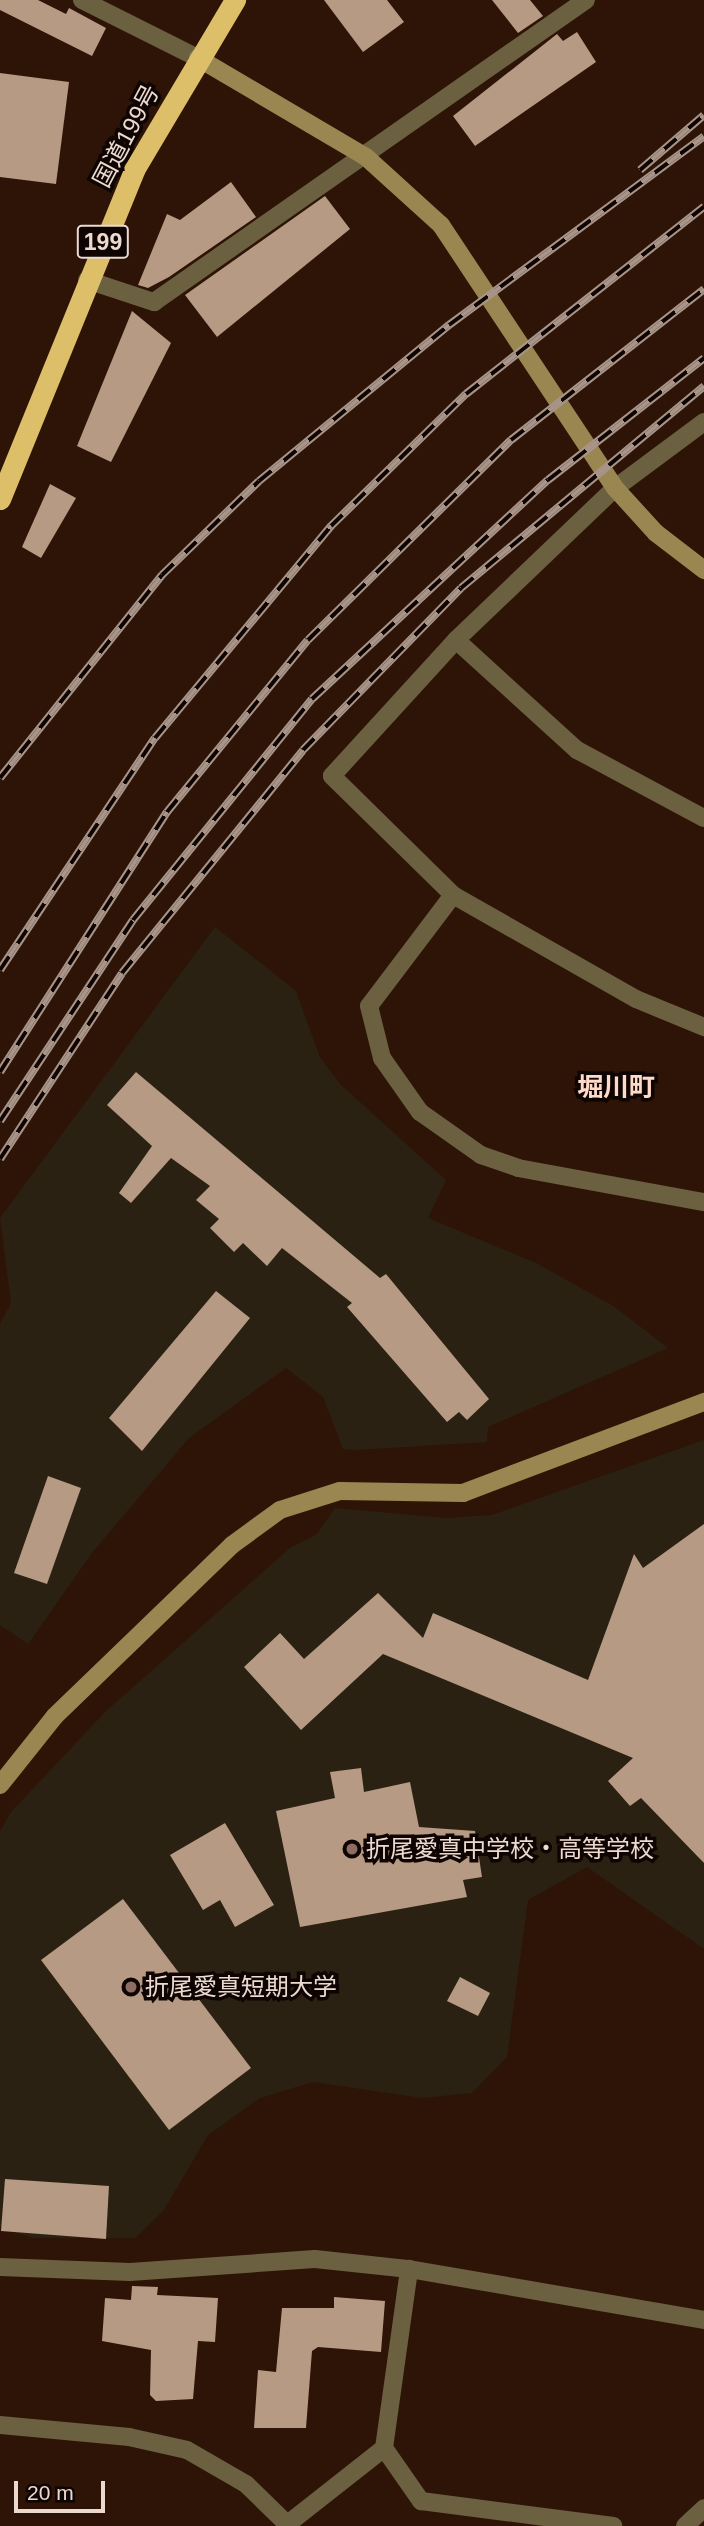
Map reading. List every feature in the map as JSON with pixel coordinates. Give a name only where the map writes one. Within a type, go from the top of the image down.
[{"type":"highway","name":"国道199号","points":[[0,499],[134,170],[198,58],[235,0]]},
{"type":"street","points":[[82,0],[198,58],[366,157],[441,225],[467,258],[615,488],[656,533],[704,570]]},
{"type":"street","points":[[87,280],[154,302],[366,157],[558,8],[586,0]]},
{"type":"street","points":[[704,422],[615,488],[456,640],[332,776],[453,895],[636,999],[704,1027]]},
{"type":"street","points":[[456,640],[577,750],[704,818]]},
{"type":"street","points":[[453,895],[369,1006],[382,1058],[420,1112],[481,1155],[518,1168],[704,1202]]},
{"type":"street","points":[[0,1785],[55,1716],[232,1545],[280,1510],[340,1491],[463,1493],[704,1402]]},
{"type":"street","points":[[0,2267],[130,2273],[315,2259],[409,2269],[704,2320]]},
{"type":"street","points":[[409,2269],[384,2448],[421,2501],[613,2526]]},
{"type":"street","points":[[0,2425],[129,2437],[187,2450],[246,2484],[287,2525],[384,2448]]},
{"type":"street","points":[[685,2526],[704,2508]]},
{"type":"shaded area","points":[[215,927],[296,991],[320,1057],[340,1084],[446,1180],[428,1218],[536,1263],[615,1307],[668,1348],[488,1427],[487,1442],[356,1450],[343,1449],[323,1397],[286,1368],[189,1438],[92,1553],[28,1644],[0,1625],[0,1324],[11,1303],[0,1218]]},
{"type":"shaded area","name":"折尾愛真中学校・高等学校","points":[[704,1440],[704,1949],[587,1867],[528,1900],[507,2057],[472,2093],[422,2098],[313,2082],[260,2098],[208,2135],[164,2210],[135,2238],[33,2238],[0,2227],[0,1831],[11,1812],[105,1712],[290,1548],[317,1534],[335,1508],[446,1518],[492,1515]]},
{"type":"building","points":[[0,0],[38,0],[66,14],[69,8],[106,28],[92,56],[0,10]]},
{"type":"building","points":[[324,0],[387,0],[404,22],[363,52]]},
{"type":"building","points":[[492,0],[530,0],[543,16],[518,33]]},
{"type":"building","points":[[577,32],[596,62],[475,146],[453,116],[557,34],[563,41]]},
{"type":"building","points":[[0,73],[69,82],[56,184],[0,177]]},
{"type":"building","points":[[231,182],[256,217],[169,277],[148,288],[138,285],[167,214],[180,220]]},
{"type":"building","points":[[325,196],[350,229],[217,337],[185,295]]},
{"type":"building","points":[[132,311],[171,343],[111,462],[77,446]]},
{"type":"building","points":[[50,484],[76,498],[41,558],[22,547]]},
{"type":"building","points":[[136,1072],[380,1278],[386,1274],[489,1399],[467,1420],[459,1412],[447,1422],[347,1307],[352,1303],[282,1248],[267,1266],[243,1243],[234,1252],[210,1228],[219,1219],[196,1200],[210,1186],[171,1158],[131,1203],[119,1193],[152,1146],[107,1105]]},
{"type":"building","points":[[216,1291],[250,1318],[142,1451],[109,1418]]},
{"type":"building","points":[[48,1476],[81,1488],[47,1584],[14,1573]]},
{"type":"building","points":[[704,1524],[704,1863],[641,1798],[630,1806],[608,1781],[633,1758],[383,1654],[301,1730],[244,1667],[280,1633],[304,1659],[378,1593],[423,1638],[433,1613],[588,1680],[634,1554],[643,1568]]},
{"type":"building","points":[[361,1768],[364,1792],[410,1782],[419,1827],[475,1831],[482,1877],[463,1880],[467,1897],[300,1927],[276,1811],[335,1798],[330,1772]]},
{"type":"building","points":[[225,1823],[274,1905],[235,1927],[220,1900],[203,1910],[170,1855]]},
{"type":"building","points":[[123,1899],[251,2068],[169,2130],[41,1960]]},
{"type":"building","points":[[460,1977],[490,1993],[478,2016],[447,2001]]},
{"type":"building","points":[[5,2179],[109,2186],[106,2239],[1,2231]]},
{"type":"building","points":[[132,2286],[158,2287],[157,2295],[218,2298],[215,2342],[198,2341],[193,2399],[156,2401],[150,2395],[151,2350],[102,2341],[105,2298],[131,2300]]},
{"type":"building","points":[[334,2297],[385,2301],[381,2352],[318,2347],[312,2351],[306,2428],[254,2428],[258,2370],[276,2372],[282,2308],[334,2308]]},
{"type":"railway","points":[[640,170],[704,115]]},
{"type":"railway","points":[[0,778],[162,575],[259,481],[449,325],[704,136]]},
{"type":"railway","points":[[0,970],[155,738],[331,526],[466,394],[704,207]]},
{"type":"railway","points":[[0,1072],[167,812],[308,640],[511,440],[704,289]]},
{"type":"railway","points":[[0,1121],[133,920],[312,699],[548,480],[704,358]]},
{"type":"railway","points":[[0,1159],[122,973],[303,750],[461,588],[704,386]]},
{"type":"place","name":"折尾愛真中学校・高等学校","points":[[352,1849]]},
{"type":"place","name":"折尾愛真短期大学","points":[[131,1987]]},
{"type":"district","name":"堀川町","points":[[616,1088]]}]
